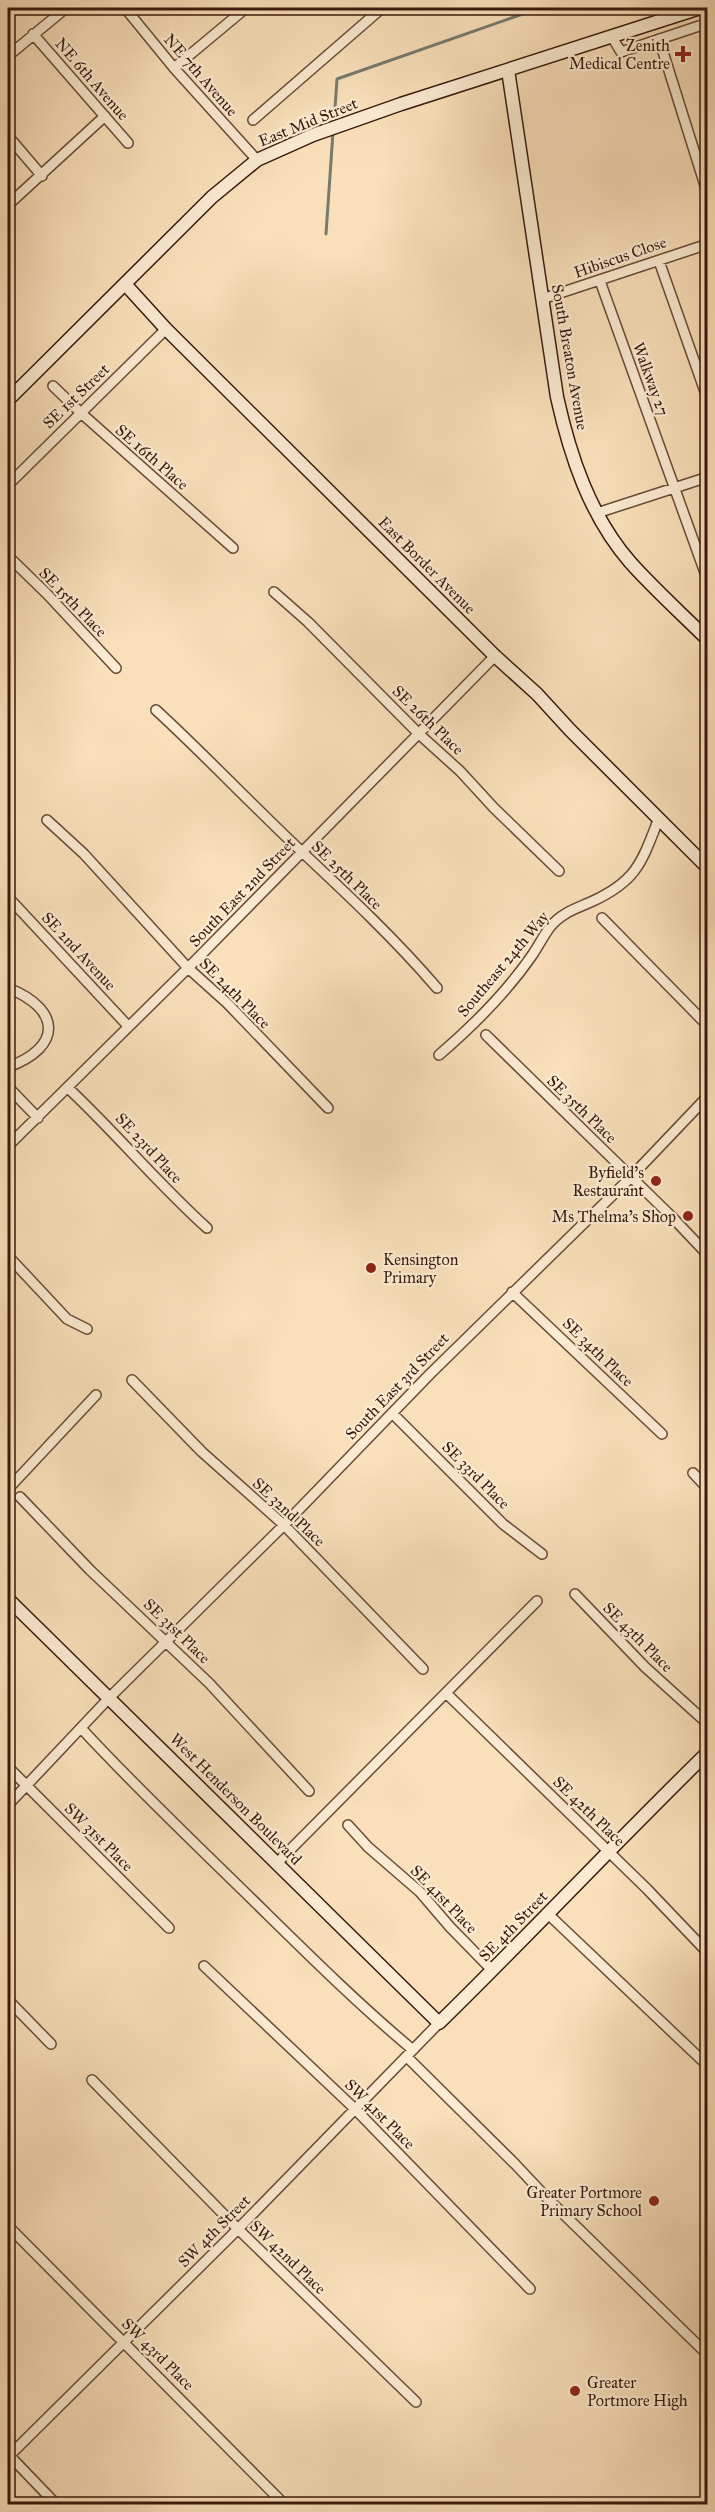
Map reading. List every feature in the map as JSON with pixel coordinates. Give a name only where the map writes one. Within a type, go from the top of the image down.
[{"type":"street","points":[[8,56],[66,8]]},
{"type":"street","name":"NE 7th Avenue","points":[[125,8],[174,68],[257,160]]},
{"type":"street","points":[[174,68],[246,8]]},
{"type":"street","points":[[253,120],[382,8]]},
{"type":"street","name":"East Mid Street","points":[[8,400],[212,197],[257,160],[354,120],[700,8]]},
{"type":"street","points":[[612,37],[621,52],[708,23]]},
{"type":"street","name":"NE 6th Avenue","points":[[33,34],[128,143]]},
{"type":"street","points":[[659,39],[708,195]]},
{"type":"street","name":"South Breaton Avenue","points":[[508,70],[563,425],[577,469],[597,513],[630,562],[708,640]]},
{"type":"street","points":[[8,205],[105,116]]},
{"type":"street","points":[[8,136],[42,176]]},
{"type":"street","name":"Hibiscus Close","points":[[542,299],[708,244]]},
{"type":"street","points":[[658,261],[708,400]]},
{"type":"street","name":"Walkway 27","points":[[600,281],[708,581]]},
{"type":"street","name":"East Border Avenue","points":[[124,284],[166,329],[495,656],[537,694],[708,868]]},
{"type":"street","name":"SE 1st Street","points":[[8,485],[166,329]]},
{"type":"street","name":"SE 16th Place","points":[[53,386],[233,549]]},
{"type":"street","points":[[597,513],[708,477]]},
{"type":"street","name":"SE 15th Place","points":[[8,556],[116,668]]},
{"type":"street","name":"SE 26th Place","points":[[274,592],[308,622],[559,871]]},
{"type":"street","name":"South East 2nd Street","points":[[8,1146],[188,968],[495,656]]},
{"type":"street","name":"SE 25th Place","points":[[156,710],[301,852],[342,888],[416,963],[437,988]]},
{"type":"street","name":"Southeast 24th Way","points":[[439,1055],[491,1006],[533,955],[551,926],[569,911],[624,885],[643,859],[659,818]]},
{"type":"street","name":"SE 24th Place","points":[[47,820],[84,855],[188,968],[227,1004],[328,1108]]},
{"type":"street","name":"SE 2nd Avenue","points":[[8,897],[128,1026]]},
{"type":"street","points":[[602,918],[708,1026]]},
{"type":"street","points":[[8,988],[35,1001],[44,1011],[48,1028],[42,1047],[22,1062],[8,1067]]},
{"type":"street","name":"SE 35th Place","points":[[486,1035],[708,1256]]},
{"type":"street","points":[[8,1087],[38,1118]]},
{"type":"street","name":"SE 23rd Place","points":[[68,1088],[207,1228]]},
{"type":"street","name":"South East 3rd Street","points":[[8,1805],[109,1698],[284,1525],[513,1292],[631,1178],[708,1096]]},
{"type":"street","points":[[8,1256],[67,1319],[87,1329]]},
{"type":"street","name":"SE 34th Place","points":[[513,1292],[662,1434]]},
{"type":"street","name":"SE 32nd Place","points":[[132,1380],[202,1452],[284,1525],[423,1669]]},
{"type":"street","points":[[8,1490],[96,1395]]},
{"type":"street","name":"SE 33rd Place","points":[[392,1413],[504,1524],[542,1554]]},
{"type":"street","points":[[693,1473],[708,1489]]},
{"type":"street","name":"SE 31st Place","points":[[20,1497],[90,1570],[209,1683],[309,1791]]},
{"type":"street","name":"SE 43th Place","points":[[575,1594],[645,1667],[708,1724]]},
{"type":"street","name":"West Henderson Boulevard","points":[[8,1599],[439,2023]]},
{"type":"street","points":[[277,1863],[537,1601]]},
{"type":"street","name":"SE 42th Place","points":[[446,1693],[608,1850],[708,1953]]},
{"type":"street","points":[[81,1728],[127,1778],[370,2014],[548,2199],[708,2355]]},
{"type":"street","name":"SE 4th Street","points":[[439,2023],[493,1971],[608,1850],[708,1752]]},
{"type":"street","name":"SW 31st Place","points":[[8,1767],[169,1928]]},
{"type":"street","name":"SE 41st Place","points":[[348,1825],[368,1847],[420,1892],[493,1971]]},
{"type":"street","points":[[548,1914],[708,2066]]},
{"type":"street","name":"SW 41st Place","points":[[204,1966],[355,2109],[530,2289]]},
{"type":"street","points":[[8,2000],[51,2044]]},
{"type":"street","name":"SW 4th Street","points":[[8,2456],[238,2229],[439,2023]]},
{"type":"street","name":"SW 42nd Place","points":[[92,2080],[238,2229],[416,2402]]},
{"type":"street","name":"SW 43rd Place","points":[[8,2226],[284,2505]]},
{"type":"street","points":[[8,2456],[56,2505]]},
{"type":"waterway","points":[[334,123],[337,79],[540,8]]},
{"type":"waterway","points":[[326,234],[333,132]]},
{"type":"place","name":"Zenith Medical Centre","points":[[683,54]]},
{"type":"place","name":"Byfield's Restaurant","points":[[656,1181]]},
{"type":"place","name":"Ms Thelma's Shop","points":[[688,1216]]},
{"type":"place","name":"Kensington Primary","points":[[371,1268]]},
{"type":"place","name":"Greater Portmore Primary School","points":[[654,2201]]},
{"type":"place","name":"Greater Portmore High","points":[[575,2391]]}]
